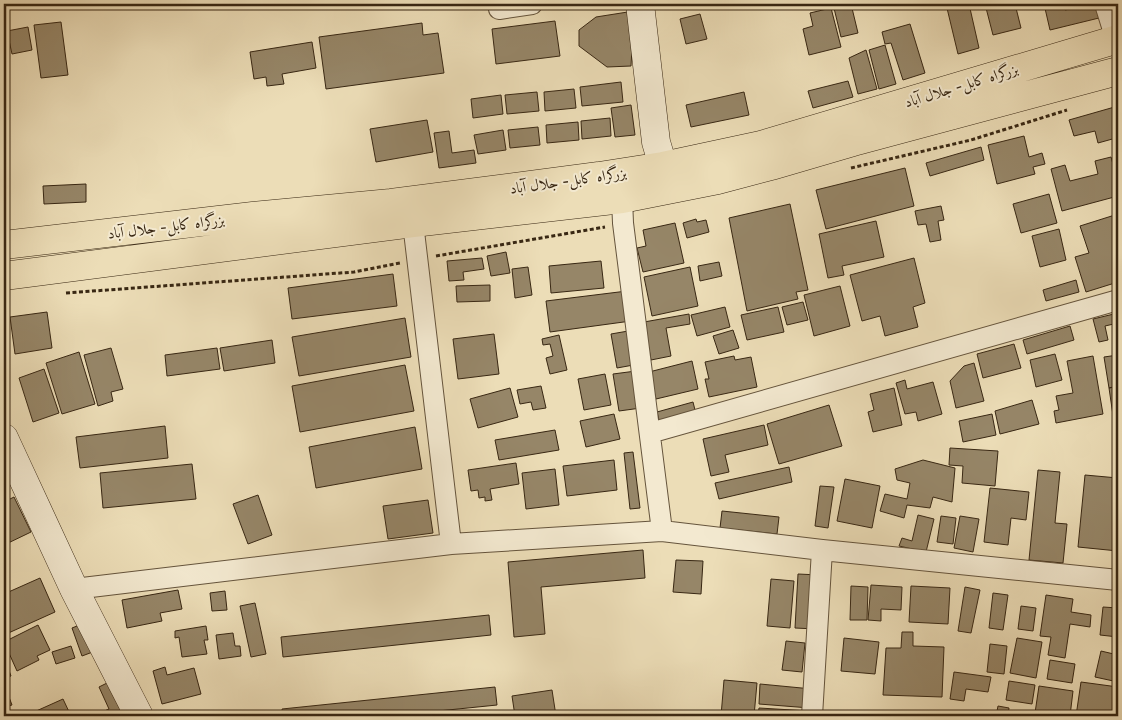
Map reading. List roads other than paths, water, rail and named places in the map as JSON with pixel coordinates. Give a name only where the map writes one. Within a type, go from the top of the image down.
[{"type":"highway","name":"بزرگراه کابل- جلال آباد","points":[[4,245],[253,216],[391,203],[663,166],[761,145],[1117,41]]},
{"type":"highway","name":"بزرگراه کابل- جلال آباد","points":[[4,276],[413,223],[622,199],[718,180],[1118,71]]},
{"type":"main road","points":[[640,4],[656,142],[663,166]]},
{"type":"main road","points":[[4,438],[74,589],[138,716]]},
{"type":"street","points":[[499,9],[532,4]]},
{"type":"street","points":[[1105,4],[1117,41]]},
{"type":"street","points":[[622,199],[623,223],[662,531]]},
{"type":"street","points":[[413,223],[451,544]]},
{"type":"street","points":[[650,433],[1118,300]]},
{"type":"street","points":[[74,589],[451,544],[662,531],[822,550],[1118,580]]},
{"type":"street","points":[[812,716],[822,550]]}]
